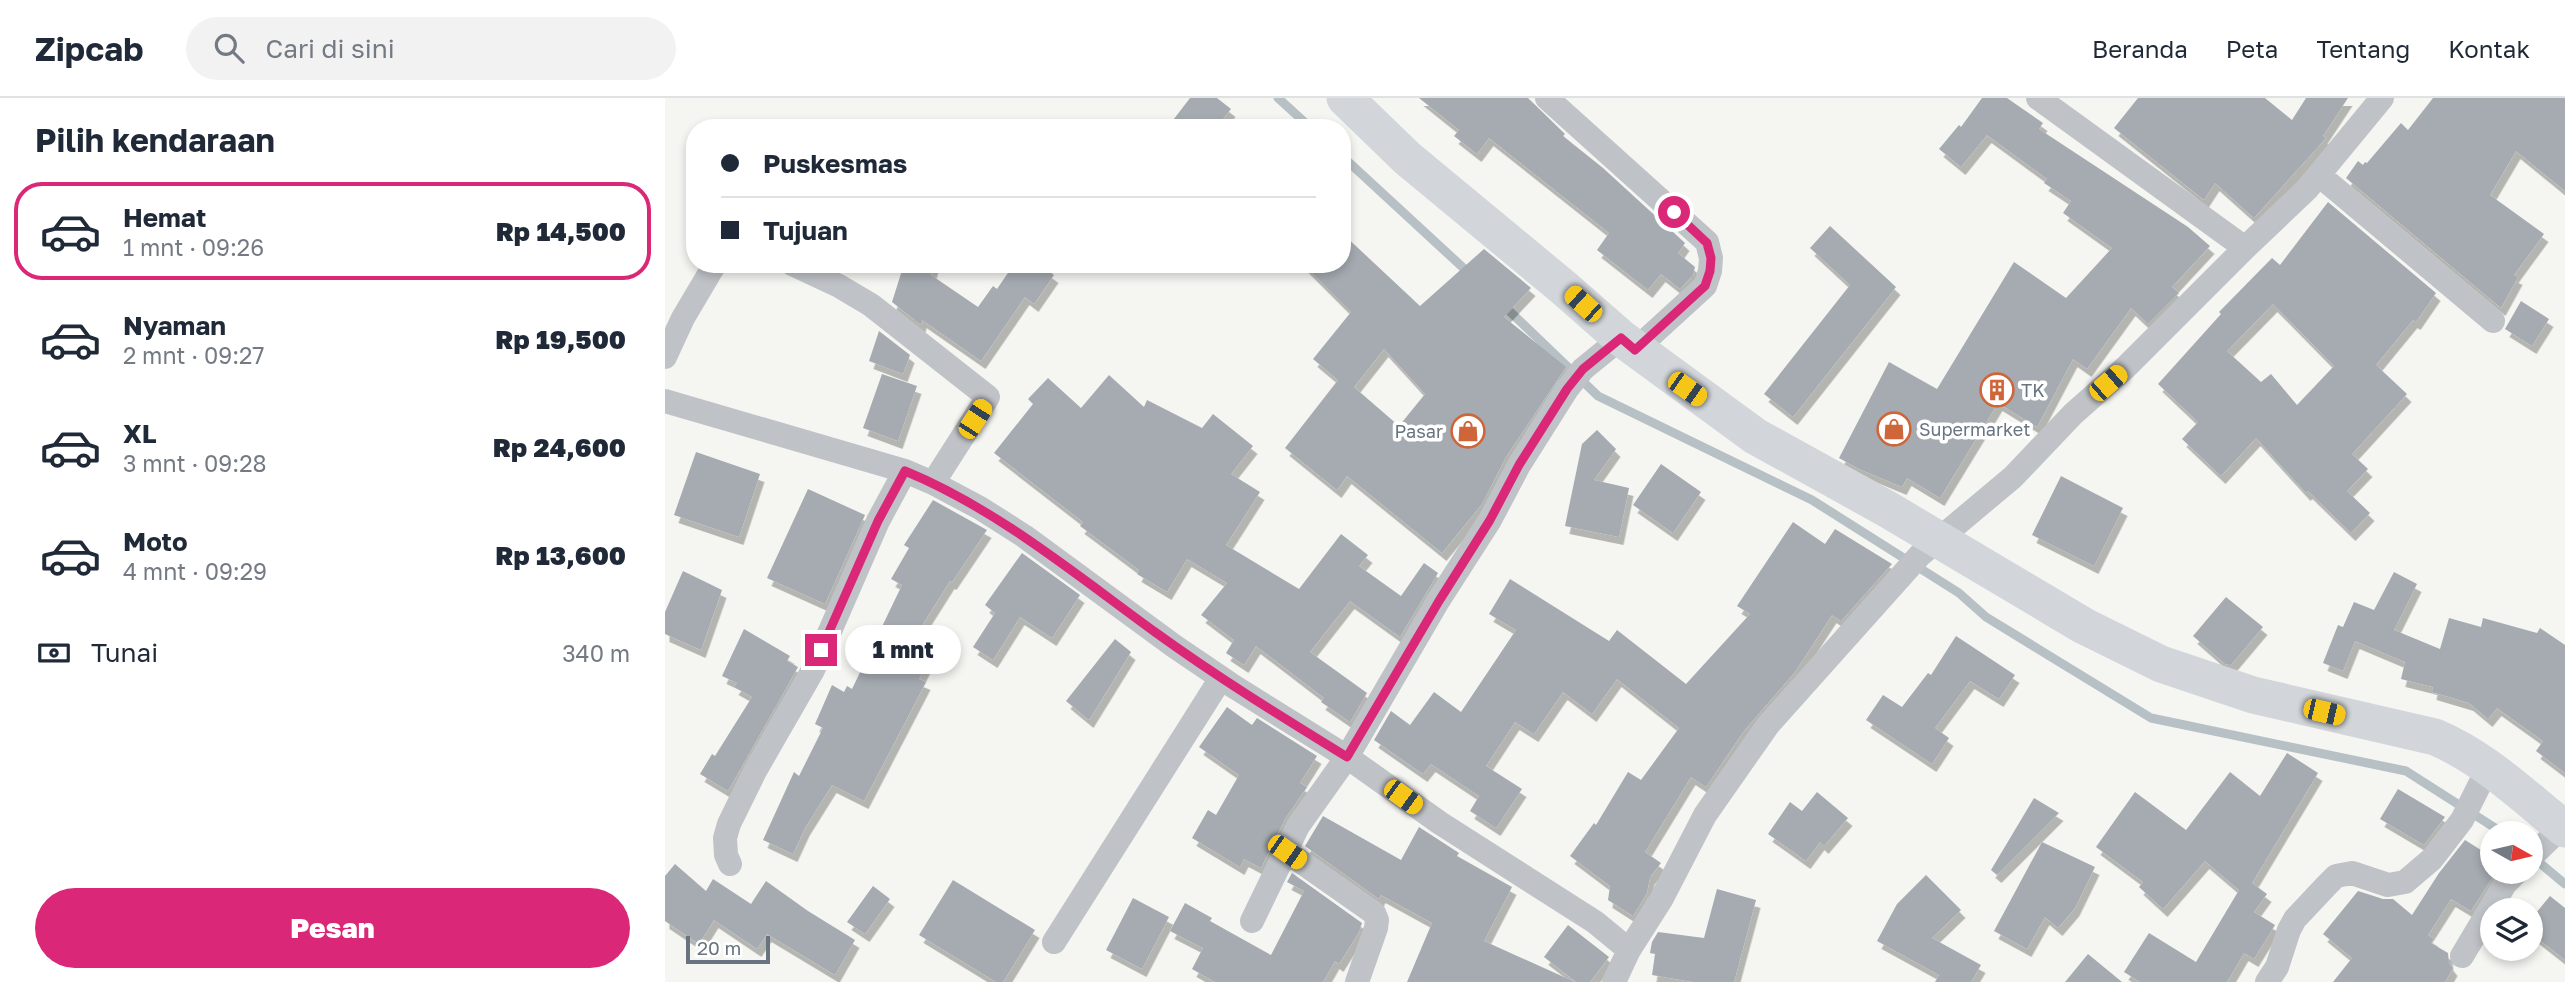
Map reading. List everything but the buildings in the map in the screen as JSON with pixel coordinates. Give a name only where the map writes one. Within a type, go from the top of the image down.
[{"type":"street","points":[[1345,98],[1407,158],[1628,344],[1755,436],[1887,509],[1928,547],[2161,664],[2253,695],[2435,737],[2452,744],[2489,766],[2550,840]]},
{"type":"street","points":[[1252,921],[1298,826],[1347,757],[1490,520],[1519,465],[1567,389],[1583,369],[1628,344],[1705,286],[1711,258],[1707,243],[1547,98]]},
{"type":"street","points":[[2038,98],[2245,248]]},
{"type":"street","points":[[1614,982],[1629,950],[1663,898],[1705,815],[1768,725],[1928,547],[2013,477],[2073,414],[2126,368],[2319,175],[2382,98]]},
{"type":"street","points":[[2319,175],[2493,321]]},
{"type":"street","points":[[665,357],[683,318],[710,273]]},
{"type":"street","points":[[811,273],[871,305],[988,397],[933,482]]},
{"type":"street","points":[[665,401],[905,471],[933,482],[980,508],[1024,536],[1221,678],[1347,757],[1440,823],[1595,922],[1629,950]]},
{"type":"street","points":[[730,864],[726,855],[725,838],[729,824],[813,670],[878,521],[905,471]]},
{"type":"street","points":[[1055,942],[1221,678]]},
{"type":"street","points":[[2267,982],[2277,967],[2295,919],[2336,876],[2352,873],[2388,885],[2405,882],[2432,859],[2466,813],[2489,766]]},
{"type":"street","points":[[1287,852],[1374,913],[1377,920],[1357,982]]},
{"type":"street","points":[[2462,956],[2505,884]]},
{"type":"waterway","points":[[1278,98],[1301,119]]},
{"type":"waterway","points":[[1351,164],[1471,275]]},
{"type":"waterway","points":[[1502,304],[1598,396],[1812,500],[1959,593],[1986,617],[2151,718],[2406,771],[2484,821]]},
{"type":"waterway","points":[[2543,866],[2565,884]]},
{"type":"place","name":"TK","points":[[1997,390]]},
{"type":"place","name":"Supermarket","points":[[1894,429]]},
{"type":"place","name":"Pasar","points":[[1468,431]]},
{"type":"route","points":[[821,650],[878,521],[905,471],[933,482],[1024,536],[1233,687],[1347,757],[1490,520],[1519,465],[1567,389],[1583,369],[1621,338],[1635,350],[1705,286],[1711,258],[1707,243],[1674,212]]}]
